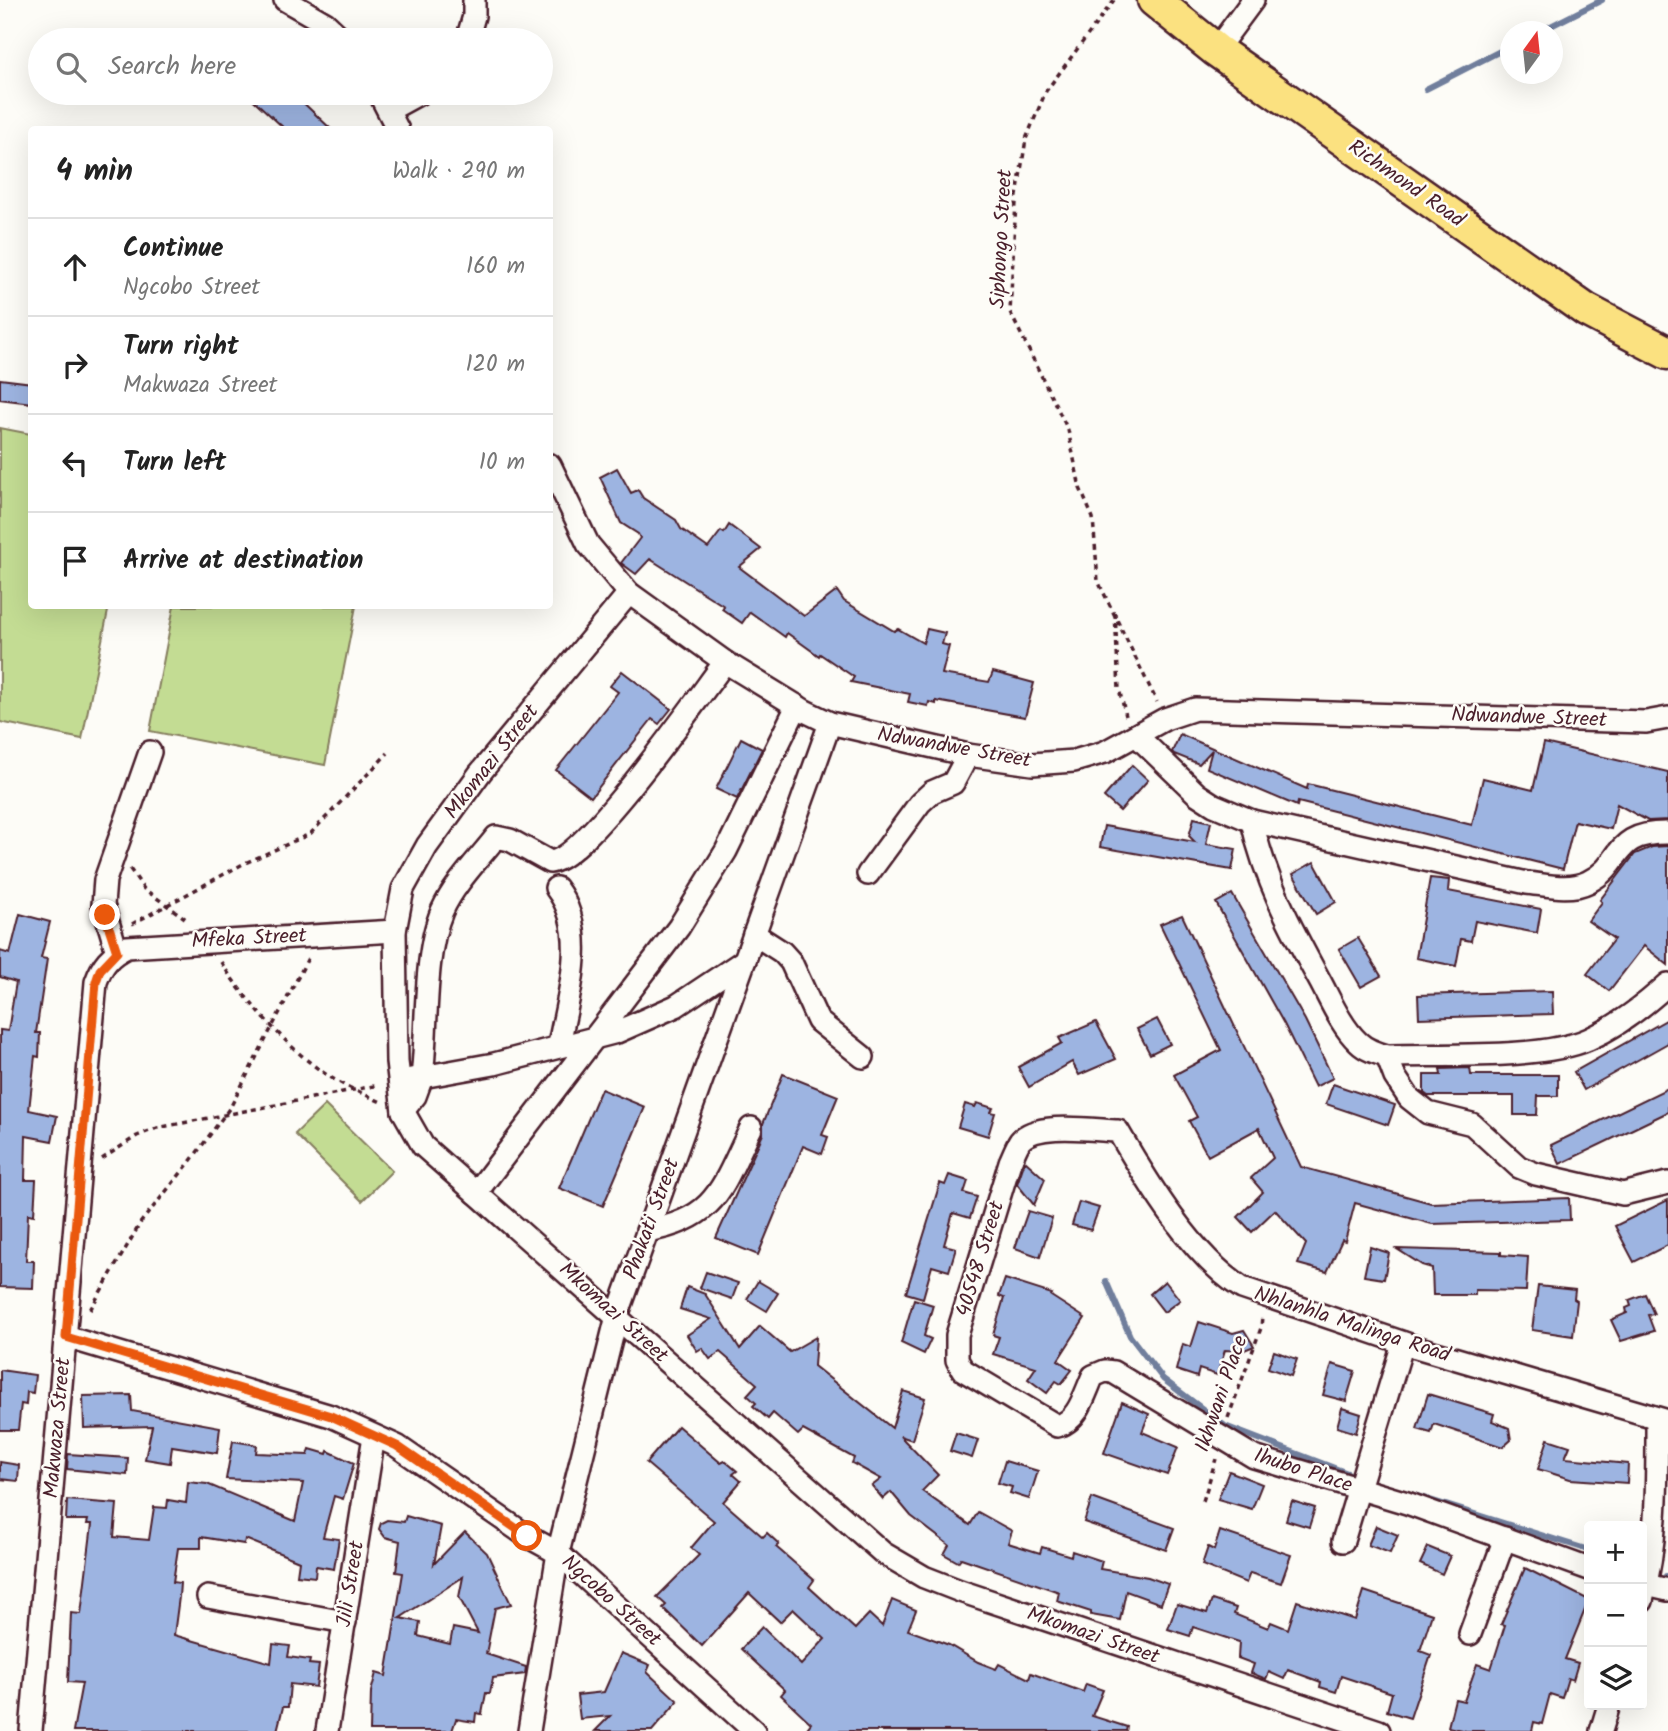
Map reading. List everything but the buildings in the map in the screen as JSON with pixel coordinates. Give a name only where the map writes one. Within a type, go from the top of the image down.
[{"type":"highway","name":"Richmond Road","points":[[1154,0],[1216,50],[1586,310],[1668,353]]},
{"type":"street","points":[[285,0],[331,28]]},
{"type":"street","points":[[470,28],[474,0]]},
{"type":"street","points":[[1216,50],[1253,0]]},
{"type":"street","points":[[386,105],[396,126]]},
{"type":"street","name":"Ndwandwe Street","points":[[553,472],[589,544],[628,593],[725,662],[830,723],[968,755],[1032,764],[1074,761],[1105,752],[1165,719],[1195,709],[1646,722],[1668,718]]},
{"type":"street","name":"Mkomazi Street","points":[[628,593],[480,773],[427,846],[403,889],[395,931],[399,1081],[402,1111],[423,1146],[858,1533],[900,1564],[960,1591],[1379,1731]]},
{"type":"street","points":[[402,1111],[415,1096],[422,1077],[433,939],[443,908],[452,894],[496,837],[510,840],[550,862],[564,858],[602,822],[725,662]]},
{"type":"street","points":[[476,1193],[679,927],[711,877],[797,706]]},
{"type":"street","name":"Phakati Street","points":[[529,1731],[558,1553],[617,1316],[830,723]]},
{"type":"street","points":[[1134,738],[1214,806],[1252,821],[1527,883],[1559,887],[1587,883],[1632,838],[1668,833]]},
{"type":"street","points":[[112,949],[103,905],[105,880],[150,752]]},
{"type":"street","points":[[868,874],[925,797],[953,783],[968,755]]},
{"type":"street","points":[[1252,821],[1260,860],[1279,905],[1336,1011],[1357,1042],[1373,1052],[1387,1056],[1476,1054],[1569,1045],[1588,1040],[1620,1021],[1668,984]]},
{"type":"street","points":[[556,888],[571,911],[575,932],[559,1045]]},
{"type":"street","name":"Mfeka Street","points":[[112,949],[395,931]]},
{"type":"street","points":[[754,934],[782,952],[791,962],[818,1021],[863,1057]]},
{"type":"street","name":"Makwaza Street","points":[[31,1731],[70,1338],[96,982],[112,949]]},
{"type":"street","points":[[399,1081],[494,1064],[594,1038],[652,1018],[745,960]]},
{"type":"street","points":[[1387,1056],[1395,1077],[1409,1098],[1428,1113],[1472,1124],[1519,1167],[1536,1174],[1623,1194],[1668,1183]]},
{"type":"street","points":[[647,1231],[678,1226],[693,1219],[707,1207],[721,1188],[751,1128]]},
{"type":"street","name":"40548 Street","points":[[1057,1426],[963,1370],[957,1360],[957,1335],[1010,1162],[1020,1141],[1032,1132],[1051,1129],[1118,1131]]},
{"type":"street","name":"Nhlanhla Malinga Road","points":[[1118,1131],[1196,1248],[1219,1273],[1263,1296],[1403,1343],[1662,1420]]},
{"type":"street","name":"Ngcobo Street","points":[[70,1338],[331,1416],[397,1446],[527,1536],[558,1553],[754,1731]]},
{"type":"street","points":[[1343,1541],[1403,1343]]},
{"type":"street","name":"Ihubo Place","points":[[1057,1426],[1065,1424],[1073,1417],[1093,1376],[1105,1371],[1124,1377],[1254,1457],[1359,1489],[1584,1567]]},
{"type":"street","points":[[1645,1584],[1653,1562],[1662,1420]]},
{"type":"street","name":"Jili Street","points":[[327,1731],[374,1436]]},
{"type":"street","points":[[1470,1634],[1505,1538]]},
{"type":"street","points":[[1647,1590],[1668,1590]]},
{"type":"street","points":[[208,1597],[345,1622]]},
{"type":"street","points":[[1601,1731],[1607,1710]]},
{"type":"path","name":"Siphongo Street","points":[[1114,0],[1046,91],[1026,139],[1016,202],[1010,312],[1068,430],[1080,488],[1093,518],[1098,582],[1115,611],[1165,719]]},
{"type":"path","name":"Siphongo Street","points":[[1115,611],[1119,689],[1134,738]]},
{"type":"path","points":[[112,949],[166,906],[243,864],[310,834],[388,753]]},
{"type":"path","points":[[122,833],[130,868],[136,880],[166,906],[197,927],[211,942],[224,968],[274,1027],[309,1061],[354,1089],[402,1111]]},
{"type":"path","points":[[70,1338],[141,1222],[225,1115],[274,1027],[320,935]]},
{"type":"path","points":[[80,1174],[126,1143],[157,1128],[399,1081]]},
{"type":"path","name":"Ikhwani Place","points":[[1203,1501],[1261,1328],[1263,1296]]},
{"type":"green space","points":[[0,428],[28,433],[28,609],[108,609],[82,739],[0,722]]},
{"type":"green space","points":[[173,609],[355,609],[325,765],[150,731]]},
{"type":"green space","points":[[325,1105],[392,1171],[362,1201],[295,1134]]},
{"type":"waterway","points":[[1561,21],[1602,0]]},
{"type":"waterway","points":[[1426,89],[1500,51]]},
{"type":"waterway","points":[[1106,1281],[1130,1336],[1163,1379],[1225,1426],[1358,1477]]},
{"type":"waterway","points":[[1411,1494],[1584,1548]]},
{"type":"route","points":[[105,915],[117,952],[100,970],[96,982],[66,1337],[331,1416],[397,1446],[527,1536]]}]
